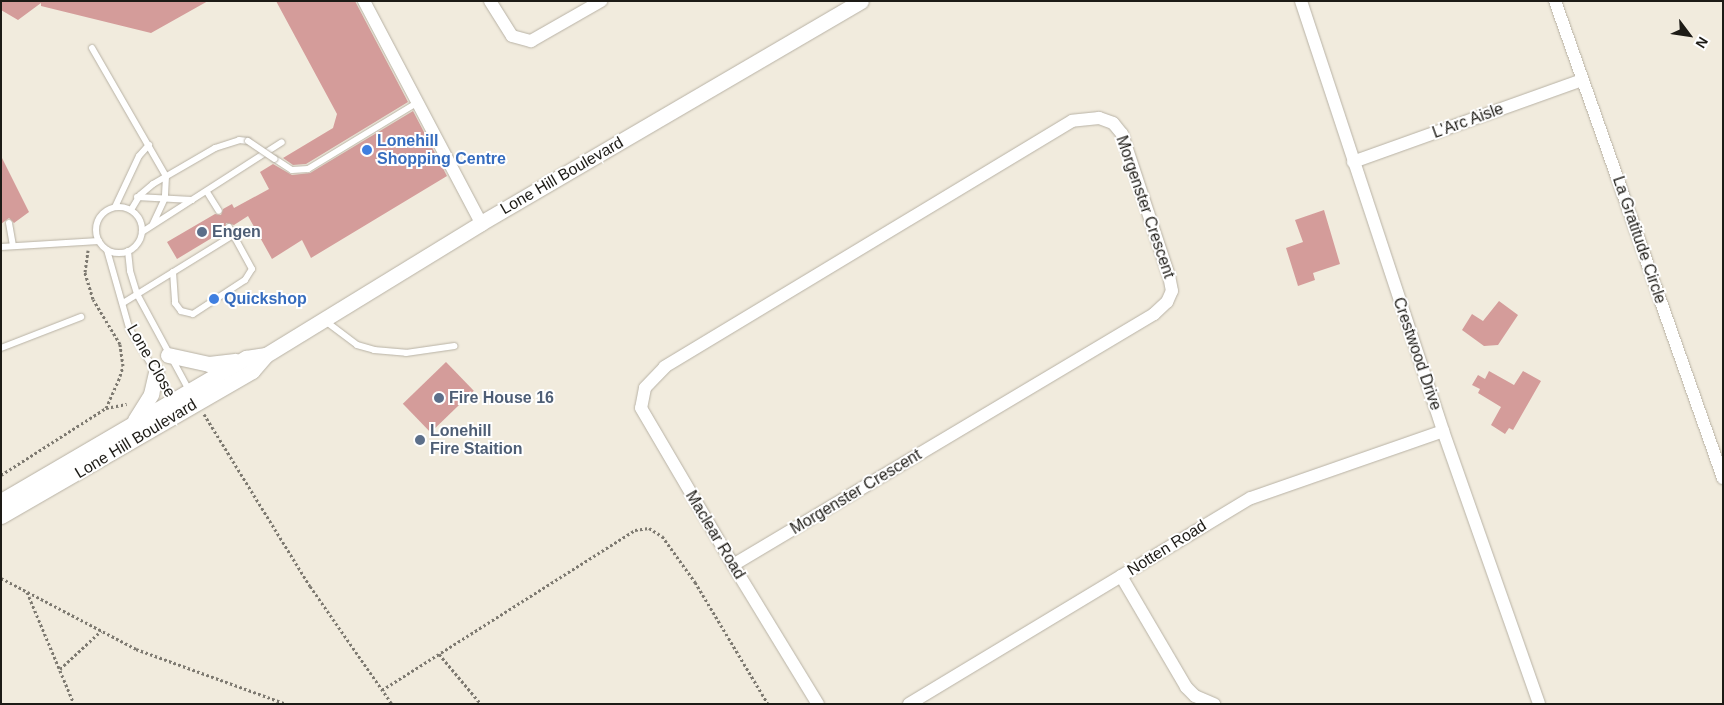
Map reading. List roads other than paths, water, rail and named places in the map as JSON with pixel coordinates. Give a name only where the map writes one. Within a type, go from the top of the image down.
[{"type":"street","points":[[364,1],[481,223]]},
{"type":"street","points":[[490,1],[512,36],[531,41],[601,1]]},
{"type":"street","name":"Lone Hill Boulevard","points":[[193,397],[252,371],[266,355],[481,223],[862,1]]},
{"type":"street","name":"Crestwood Drive","points":[[1301,1],[1443,431],[1539,704]]},
{"type":"street","name":"La Gratitude Circle","points":[[1555,1],[1723,478]]},
{"type":"street","name":"L'Arc Aisle","points":[[1353,162],[1582,80]]},
{"type":"street","name":"Morgenster Crescent","points":[[665,367],[1072,121],[1098,118],[1113,123],[1122,134],[1170,276],[1172,291],[1167,302],[1154,314],[733,565]]},
{"type":"street","points":[[168,355],[209,364],[246,358]]},
{"type":"street","name":"Lone Hill Boulevard","points":[[1,516],[193,397],[246,358],[266,355]]},
{"type":"street","name":"Maclear Road","points":[[665,367],[646,388],[641,408],[733,565],[818,704]]},
{"type":"street","points":[[131,425],[151,394],[156,372]]},
{"type":"street","name":"Lone Hill Boulevard","points":[[1,501],[131,425],[177,407]]},
{"type":"street","name":"Notten Road","points":[[909,704],[1222,514],[1275,487],[1443,431]]},
{"type":"street","points":[[1121,576],[1176,674],[1195,696],[1214,704]]},
{"type":"lane","points":[[92,48],[166,176],[166,198],[153,224]]},
{"type":"lane","points":[[130,210],[144,189],[215,148],[248,140],[292,170],[308,169],[418,102]]},
{"type":"lane","points":[[142,232],[208,192],[282,142]]},
{"type":"lane","points":[[115,207],[139,156],[149,145]]},
{"type":"lane","points":[[208,192],[219,211]]},
{"type":"lane","points":[[138,198],[194,200]]},
{"type":"lane","points":[[115,207],[130,210],[142,224],[142,232],[138,243],[122,253],[107,250],[99,241],[98,220],[104,212],[115,207]]},
{"type":"lane","points":[[9,223],[13,246]]},
{"type":"lane","points":[[174,272],[174,303],[186,313],[198,312],[251,274],[250,264],[230,228]]},
{"type":"lane","points":[[123,304],[233,235]]},
{"type":"lane","points":[[1,247],[99,241]]},
{"type":"lane","name":"Lone Close","points":[[107,250],[129,328],[177,407]]},
{"type":"lane","name":"Lone Close","points":[[128,250],[137,294],[168,355],[193,397]]},
{"type":"lane","points":[[1,348],[81,317]]},
{"type":"lane","points":[[323,319],[357,345],[379,351],[406,353],[454,346]]},
{"type":"place","name":"Lonehill Shopping Centre","points":[[367,150]]},
{"type":"place","name":"Engen","points":[[202,232]]},
{"type":"place","name":"Quickshop","points":[[214,299]]},
{"type":"place","name":"Fire House 16","points":[[439,398]]},
{"type":"place","name":"Lonehill Fire Staition","points":[[420,440]]}]
